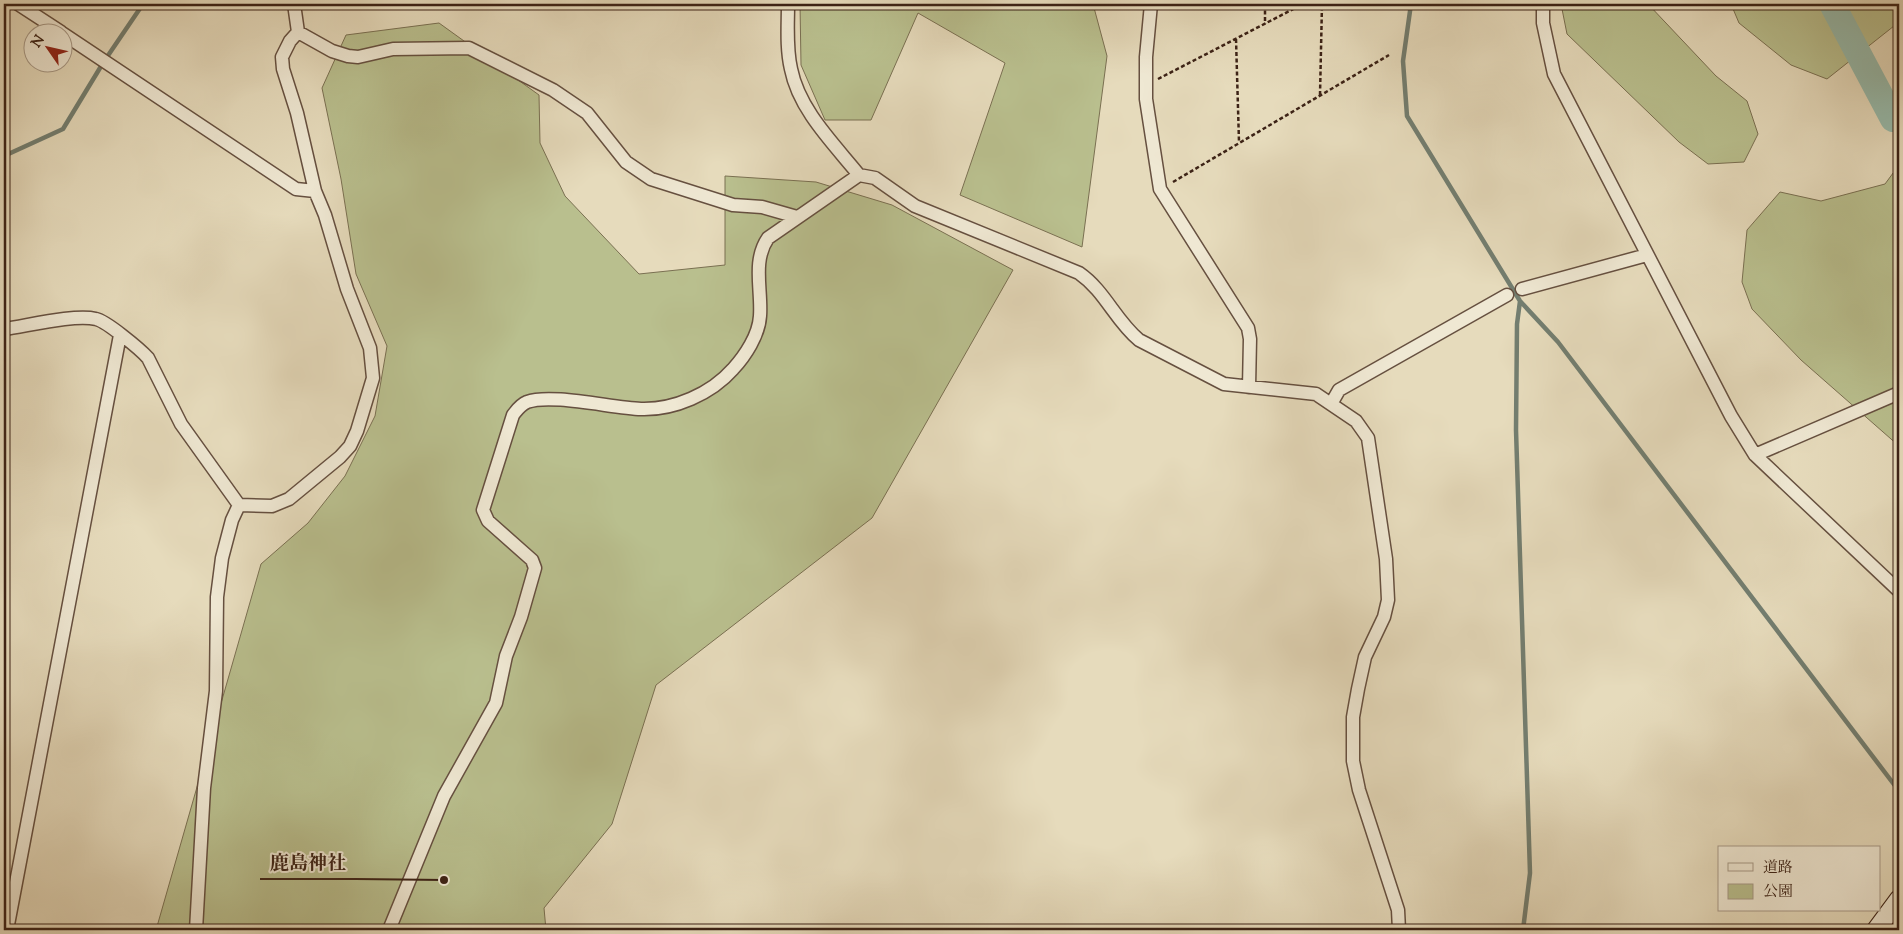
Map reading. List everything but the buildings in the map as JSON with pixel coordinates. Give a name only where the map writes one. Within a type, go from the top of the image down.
[{"type":"street","points":[[18,4],[45,22]]},
{"type":"street","points":[[239,505],[272,506],[289,499],[350,446],[369,397],[373,378],[370,348],[347,289],[325,215],[315,192],[298,112],[283,69],[282,57],[290,41],[298,32],[294,4]]},
{"type":"street","points":[[788,4],[788,45],[791,70],[806,105],[859,175],[875,178],[915,206],[1078,273],[1100,290],[1129,332],[1139,340],[1224,384],[1316,394],[1356,421],[1368,438],[1386,558],[1388,600],[1384,617],[1364,657],[1353,717],[1353,761],[1358,790],[1398,910],[1399,930]]},
{"type":"street","points":[[1151,4],[1146,99],[1160,189],[1248,328],[1250,339],[1249,387]]},
{"type":"street","points":[[1543,4],[1543,23],[1554,74],[1731,416],[1755,455],[1899,591]]},
{"type":"street","points":[[298,32],[332,51],[358,57],[393,49],[469,48],[553,90],[587,113],[626,162],[651,179],[734,205],[762,207],[797,217]]},
{"type":"street","points":[[72,40],[296,189],[315,192]]},
{"type":"street","points":[[390,930],[444,796],[496,703],[506,656],[521,617],[535,568],[532,560],[488,521],[483,510],[513,415],[520,406],[528,402],[551,400],[642,409],[666,407],[688,400],[712,388],[733,370],[752,342],[760,317],[758,275],[762,246],[768,238],[859,175]]},
{"type":"street","points":[[1522,289],[1647,255]]},
{"type":"street","points":[[1331,404],[1339,390],[1507,295]]},
{"type":"street","points":[[4,330],[83,318],[97,319],[140,349],[148,358],[181,424],[239,505]]},
{"type":"street","points":[[7,930],[120,335]]},
{"type":"street","points":[[1755,455],[1899,393]]},
{"type":"street","points":[[196,930],[204,788],[216,691],[217,597],[222,558],[232,520],[239,505]]},
{"type":"street","points":[[1876,930],[1899,899]]},
{"type":"path","points":[[1265,4],[1265,24]]},
{"type":"path","points":[[1146,86],[1303,4]]},
{"type":"path","points":[[1320,96],[1322,4]]},
{"type":"path","points":[[1236,39],[1239,143]]},
{"type":"path","points":[[1160,189],[1389,55]]},
{"type":"green space","points":[[800,4],[1093,4],[1107,56],[1082,247],[960,195],[1005,63],[918,13],[871,120],[825,120],[801,65]]},
{"type":"green space","points":[[1561,4],[1648,4],[1716,76],[1747,101],[1758,134],[1744,162],[1708,164],[1679,142],[1567,34]]},
{"type":"green space","points":[[1731,4],[1899,4],[1899,22],[1827,79],[1791,65],[1739,23]]},
{"type":"green space","points":[[439,23],[539,95],[540,143],[565,196],[639,274],[725,265],[725,176],[816,182],[892,205],[1013,270],[872,518],[656,685],[612,824],[544,908],[546,930],[156,930],[261,564],[308,523],[345,476],[375,416],[387,346],[356,274],[341,179],[322,88],[346,35]]},
{"type":"green space","points":[[1899,165],[1899,446],[1801,360],[1752,309],[1742,282],[1747,230],[1780,192],[1821,201],[1885,184]]},
{"type":"waterway","points":[[107,57],[143,4]]},
{"type":"waterway","points":[[1411,4],[1403,61],[1407,116],[1520,301],[1558,342],[1899,791]]},
{"type":"waterway","points":[[1832,4],[1893,119]]},
{"type":"waterway","points":[[4,156],[63,129],[103,63]]},
{"type":"waterway","points":[[1520,301],[1517,324],[1516,430],[1530,873],[1523,930]]},
{"type":"place","name":"鹿島神社","points":[[444,880]]}]
